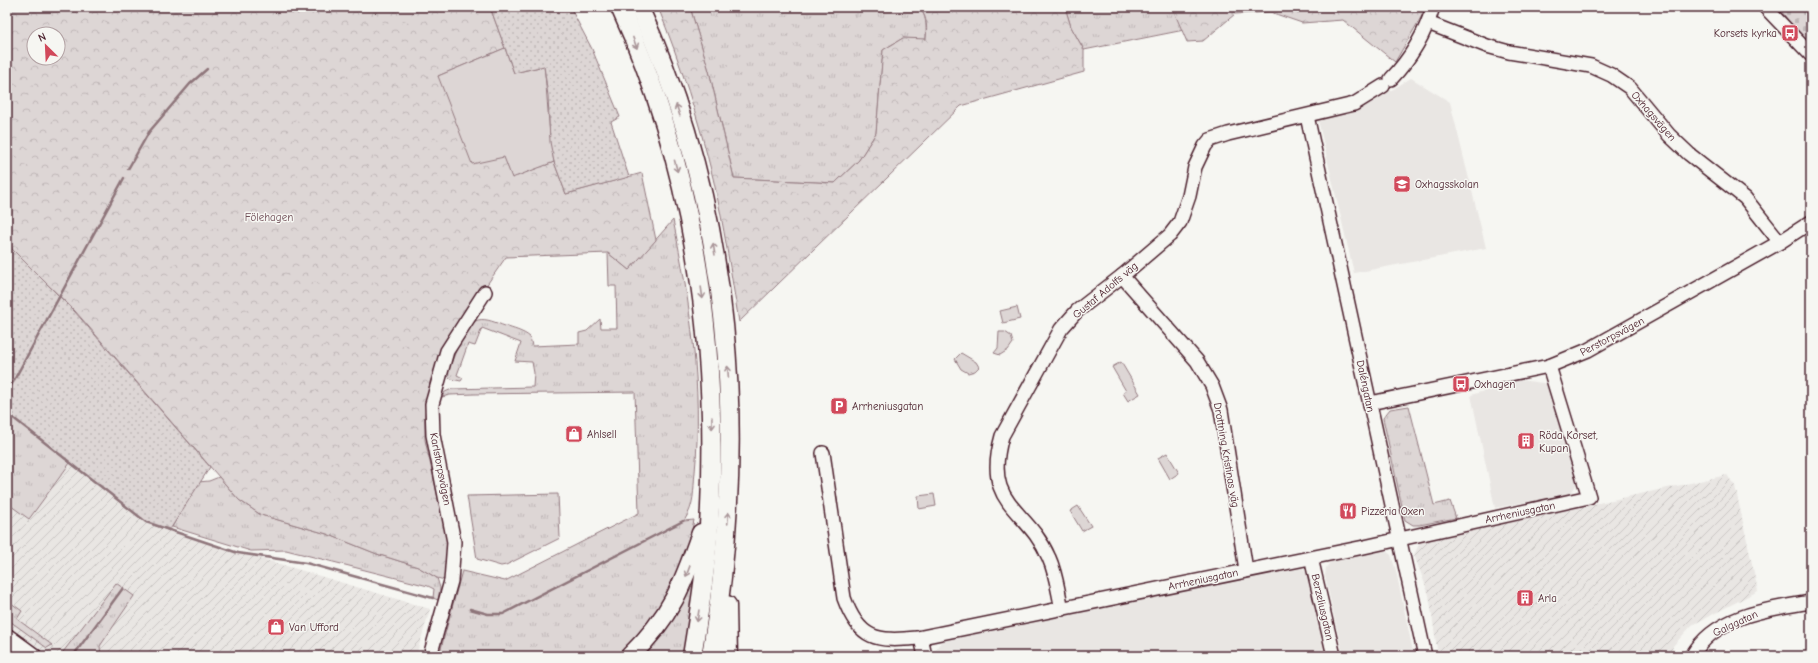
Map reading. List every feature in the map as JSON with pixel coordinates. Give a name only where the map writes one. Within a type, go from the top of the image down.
[{"type":"highway","points":[[620,7],[640,57],[665,128],[685,202],[694,246],[707,335],[711,395],[712,444],[710,508],[702,592],[692,656]]},
{"type":"highway","points":[[639,7],[662,60],[692,155],[713,243],[725,332],[730,396],[730,481],[725,556],[711,656]]},
{"type":"highway","points":[[630,656],[656,629],[678,594],[710,508]]},
{"type":"highway","points":[[725,556],[728,656]]},
{"type":"main road","points":[[7,637],[33,656]]},
{"type":"street","name":"Gustaf Adolfs väg","points":[[1062,609],[1049,558],[1035,536],[1006,500],[999,486],[997,473],[998,448],[1002,436],[1013,413],[1062,328],[1077,311],[1158,246],[1180,222],[1189,196],[1195,167],[1205,146],[1210,140],[1228,134],[1354,104],[1387,83],[1414,50],[1428,23],[1433,7]]},
{"type":"street","points":[[1765,7],[1811,55]]},
{"type":"street","name":"Oxhagsvägen","points":[[1428,23],[1487,46],[1509,52],[1591,66],[1611,75],[1630,88],[1674,140],[1745,198],[1780,242]]},
{"type":"street","name":"Daléngatan","points":[[1307,116],[1425,656]]},
{"type":"street","name":"Perstorpsvägen","points":[[1370,403],[1549,366],[1588,350],[1780,242],[1811,222]]},
{"type":"street","name":"Drottning Kristinas väg","points":[[1122,276],[1197,361],[1212,386],[1221,410],[1246,570]]},
{"type":"street","name":"Karlstorpsvägen","points":[[430,656],[450,581],[454,542],[433,434],[432,404],[447,351],[485,292]]},
{"type":"street","name":"Arrheniusgatan","points":[[823,453],[844,598],[848,610],[864,632],[874,638],[896,640],[921,638],[1246,570],[1311,558],[1589,497],[1549,366]]},
{"type":"street","name":"Berzeliusgatan","points":[[1311,558],[1334,656]]},
{"type":"street","name":"Galggatan","points":[[1692,656],[1705,638],[1738,620],[1767,610],[1811,602]]},
{"type":"street","points":[[921,638],[925,656]]},
{"type":"shaded area","name":"Oxhagsskolan","points":[[1411,78],[1450,102],[1486,248],[1354,273],[1318,120],[1368,105]]},
{"type":"shaded area","points":[[1520,380],[1550,384],[1577,484],[1570,494],[1495,508],[1471,395]]},
{"type":"shaded area","points":[[7,413],[163,529],[430,609],[416,656],[7,656]]},
{"type":"shaded area","points":[[1727,475],[1735,486],[1758,591],[1692,625],[1673,646],[1671,656],[1438,656],[1429,595],[1414,555],[1420,542]]},
{"type":"shaded area","points":[[1377,550],[1386,551],[1391,555],[1396,571],[1414,656],[1343,656],[1325,576],[1326,568],[1331,561]]},
{"type":"shaded area","points":[[1301,567],[1309,574],[1327,656],[931,656],[943,639],[1158,596],[1247,576]]},
{"type":"green space","name":"Fölehagen","points":[[7,7],[490,7],[505,48],[438,76],[504,156],[512,177],[554,162],[566,194],[642,173],[656,240],[629,270],[608,253],[506,257],[441,351],[430,382],[425,414],[425,440],[447,537],[448,561],[445,580],[437,578],[418,567],[377,554],[327,534],[261,515],[239,500],[75,311],[10,248],[7,250]]},
{"type":"green space","points":[[490,7],[570,7],[592,49],[620,117],[611,122],[629,177],[566,194],[554,162],[550,142],[548,96],[544,66],[514,73]]},
{"type":"green space","points":[[658,7],[690,7],[709,71],[734,178],[835,183],[859,160],[876,133],[883,50],[903,38],[926,39],[925,17],[921,10],[917,7],[1065,7],[1071,27],[1084,50],[1084,72],[961,106],[739,322],[721,214],[708,156],[674,49]]},
{"type":"green space","points":[[690,7],[917,7],[921,10],[925,17],[926,40],[903,38],[883,50],[876,133],[859,160],[835,183],[734,178],[709,71]]},
{"type":"green space","points":[[1065,7],[1175,7],[1184,30],[1084,50],[1071,27]]},
{"type":"green space","points":[[1172,7],[1427,7],[1395,62],[1343,20],[1302,23],[1270,12],[1235,14],[1203,41],[1187,42]]},
{"type":"green space","points":[[1778,7],[1811,7],[1811,44],[1798,33]]},
{"type":"green space","points":[[505,48],[514,73],[544,66],[550,138],[554,162],[512,178],[504,157],[472,164],[438,76]]},
{"type":"green space","points":[[673,220],[690,314],[696,377],[697,409],[697,440],[693,497],[688,515],[684,521],[694,520],[687,553],[677,580],[637,641],[620,656],[439,656],[462,571],[505,581],[639,513],[635,392],[474,394],[450,395],[442,397],[445,392],[452,389],[533,387],[534,373],[532,362],[515,361],[521,343],[482,328],[475,346],[468,344],[457,375],[463,378],[461,381],[451,379],[447,375],[455,353],[468,328],[478,320],[492,321],[524,333],[530,337],[532,346],[579,344],[579,333],[587,331],[600,319],[601,328],[617,328],[616,286],[609,286],[608,253],[629,270]]},
{"type":"green space","points":[[10,247],[75,312],[210,467],[169,531],[146,522],[7,413],[7,250]]},
{"type":"green space","points":[[1017,307],[1020,319],[1003,323],[1000,311]]},
{"type":"green space","points":[[999,332],[1005,332],[1011,336],[1013,343],[1008,350],[1000,355],[994,353],[998,348]]},
{"type":"green space","points":[[961,353],[976,362],[979,367],[975,371],[968,373],[961,369],[955,359]]},
{"type":"green space","points":[[1121,362],[1140,394],[1128,401],[1123,393],[1126,391],[1112,367]]},
{"type":"green space","points":[[1409,406],[1434,505],[1450,501],[1456,518],[1419,525],[1413,525],[1405,520],[1383,418],[1390,409]]},
{"type":"green space","points":[[7,413],[70,463],[29,519],[7,503]]},
{"type":"green space","points":[[1167,453],[1179,473],[1170,479],[1158,458]]},
{"type":"green space","points":[[219,477],[239,500],[261,515],[327,534],[377,554],[418,567],[437,578],[440,588],[438,600],[433,598],[434,589],[428,586],[286,550],[251,551],[172,527],[198,482],[209,481]]},
{"type":"green space","points":[[558,494],[560,538],[506,565],[501,566],[477,559],[467,496]]},
{"type":"green space","points":[[934,494],[936,506],[919,509],[918,496]]},
{"type":"green space","points":[[1078,506],[1091,526],[1082,531],[1070,511]]},
{"type":"green space","points":[[694,574],[693,593],[683,656],[638,656]]},
{"type":"green space","points":[[116,583],[134,596],[100,646],[101,656],[60,656]]},
{"type":"green space","points":[[7,600],[22,611],[17,619],[52,645],[47,648],[7,619]]},
{"type":"waterway","points":[[128,169],[149,132],[190,84],[207,69]]},
{"type":"waterway","points":[[7,393],[124,178]]},
{"type":"waterway","points":[[7,413],[146,522],[238,553],[306,563],[433,598]]},
{"type":"waterway","points":[[470,609],[488,614],[503,614],[683,521]]},
{"type":"waterway","points":[[73,656],[123,588]]},
{"type":"place","name":"Korsets kyrka","points":[[1790,33]]},
{"type":"place","name":"Oxhagsskolan","points":[[1402,184]]},
{"type":"place","name":"Oxhagen","points":[[1461,384]]},
{"type":"place","name":"Arrheniusgatan","points":[[839,406]]},
{"type":"place","name":"Ahlsell","points":[[574,434]]},
{"type":"place","name":"Röda Korset, Kupan","points":[[1526,441]]},
{"type":"place","name":"Pizzeria Oxen","points":[[1348,511]]},
{"type":"place","name":"Arla","points":[[1525,598]]},
{"type":"place","name":"Van Ufford","points":[[276,627]]}]
